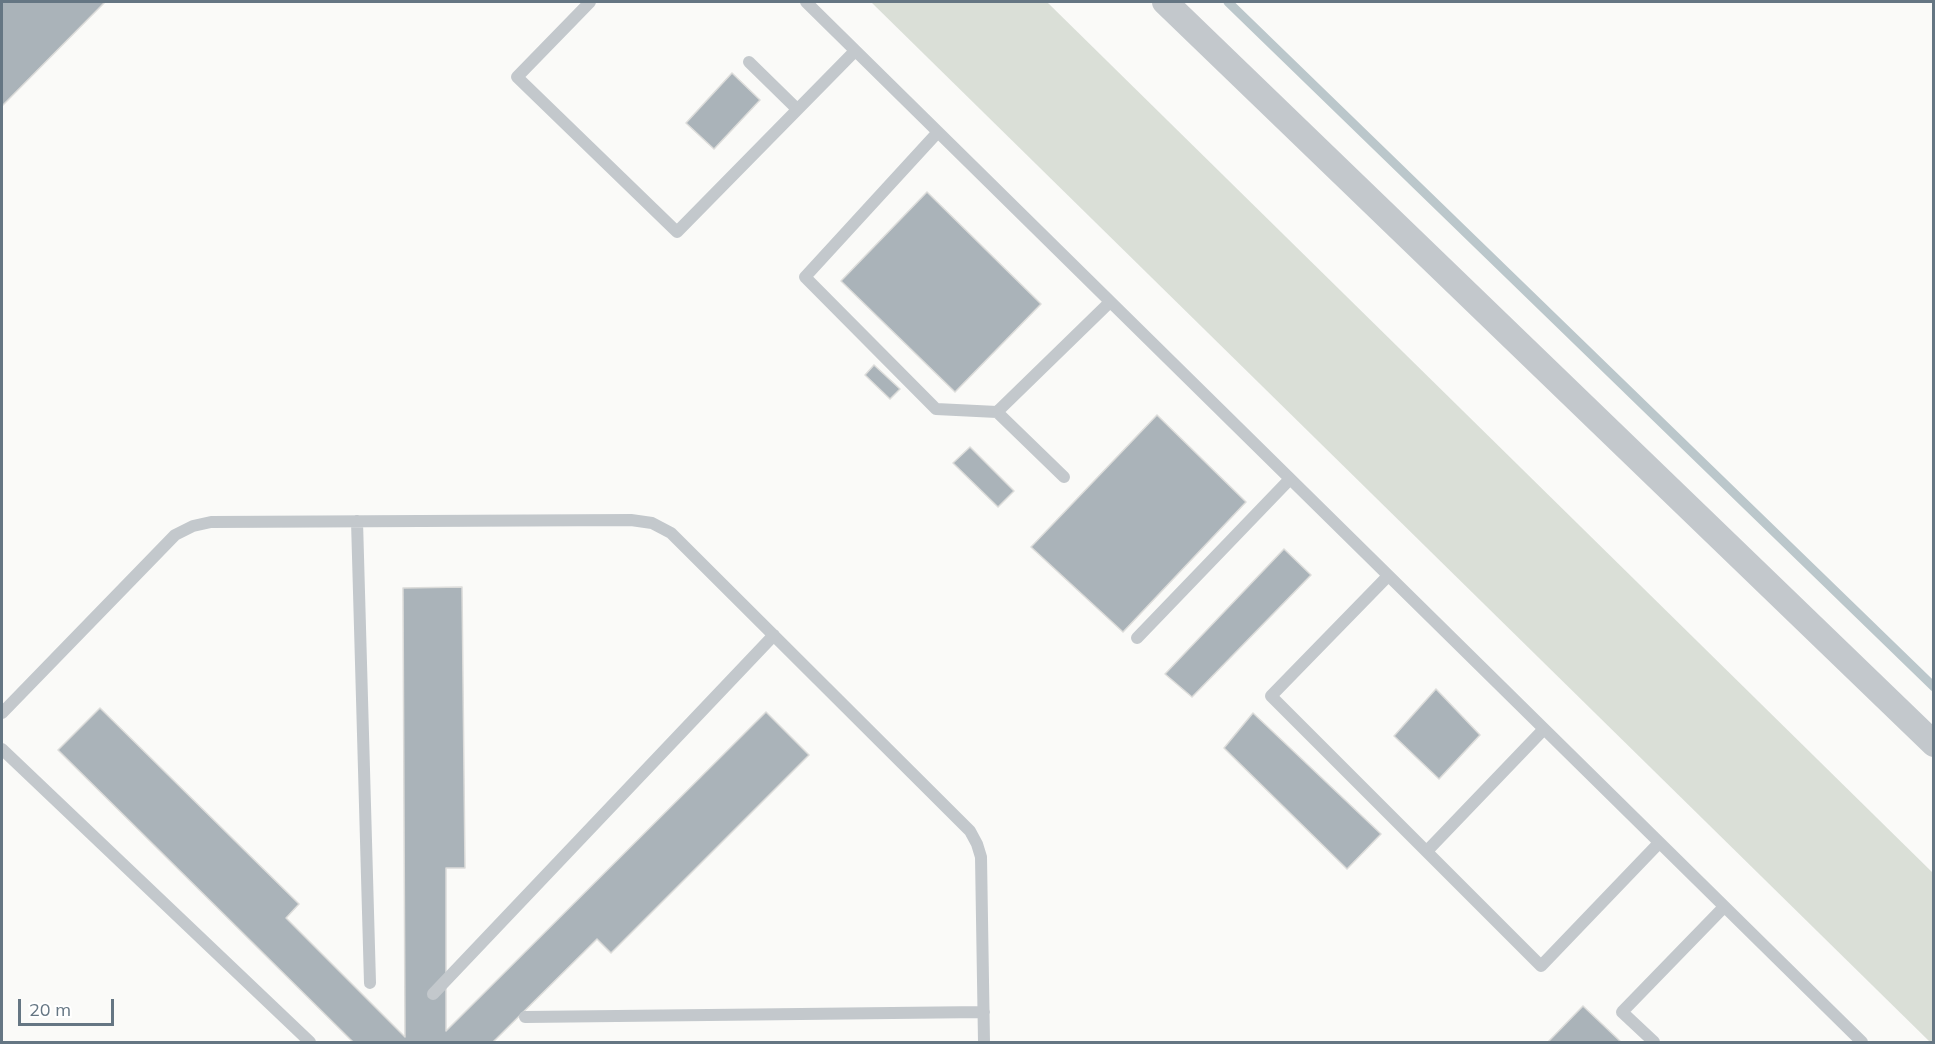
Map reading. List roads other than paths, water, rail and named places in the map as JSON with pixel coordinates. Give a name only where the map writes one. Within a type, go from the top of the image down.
[{"type":"street","points":[[1165,2],[1934,744]]},
{"type":"lane","points":[[590,2],[517,77],[677,232],[855,51]]},
{"type":"lane","points":[[806,2],[1862,1042]]},
{"type":"lane","points":[[749,62],[797,109]]},
{"type":"lane","points":[[938,132],[805,277],[936,409],[998,412],[1064,477]]},
{"type":"lane","points":[[998,412],[1110,302]]},
{"type":"lane","points":[[1137,638],[1290,479]]},
{"type":"lane","points":[[2,713],[175,535],[193,526],[211,522],[357,521],[632,520],[652,523],[671,533],[960,820],[977,844],[982,873],[984,1042]]},
{"type":"lane","points":[[357,521],[370,983]]},
{"type":"lane","points":[[1388,576],[1271,696],[1542,966],[1659,843]]},
{"type":"lane","points":[[433,994],[774,635]]},
{"type":"lane","points":[[1427,851],[1544,729]]},
{"type":"lane","points":[[2,749],[310,1042]]},
{"type":"lane","points":[[1654,1042],[1622,1012],[1724,907]]},
{"type":"lane","points":[[525,1017],[984,1012]]},
{"type":"waterway","points":[[1228,2],[1934,687]]}]
